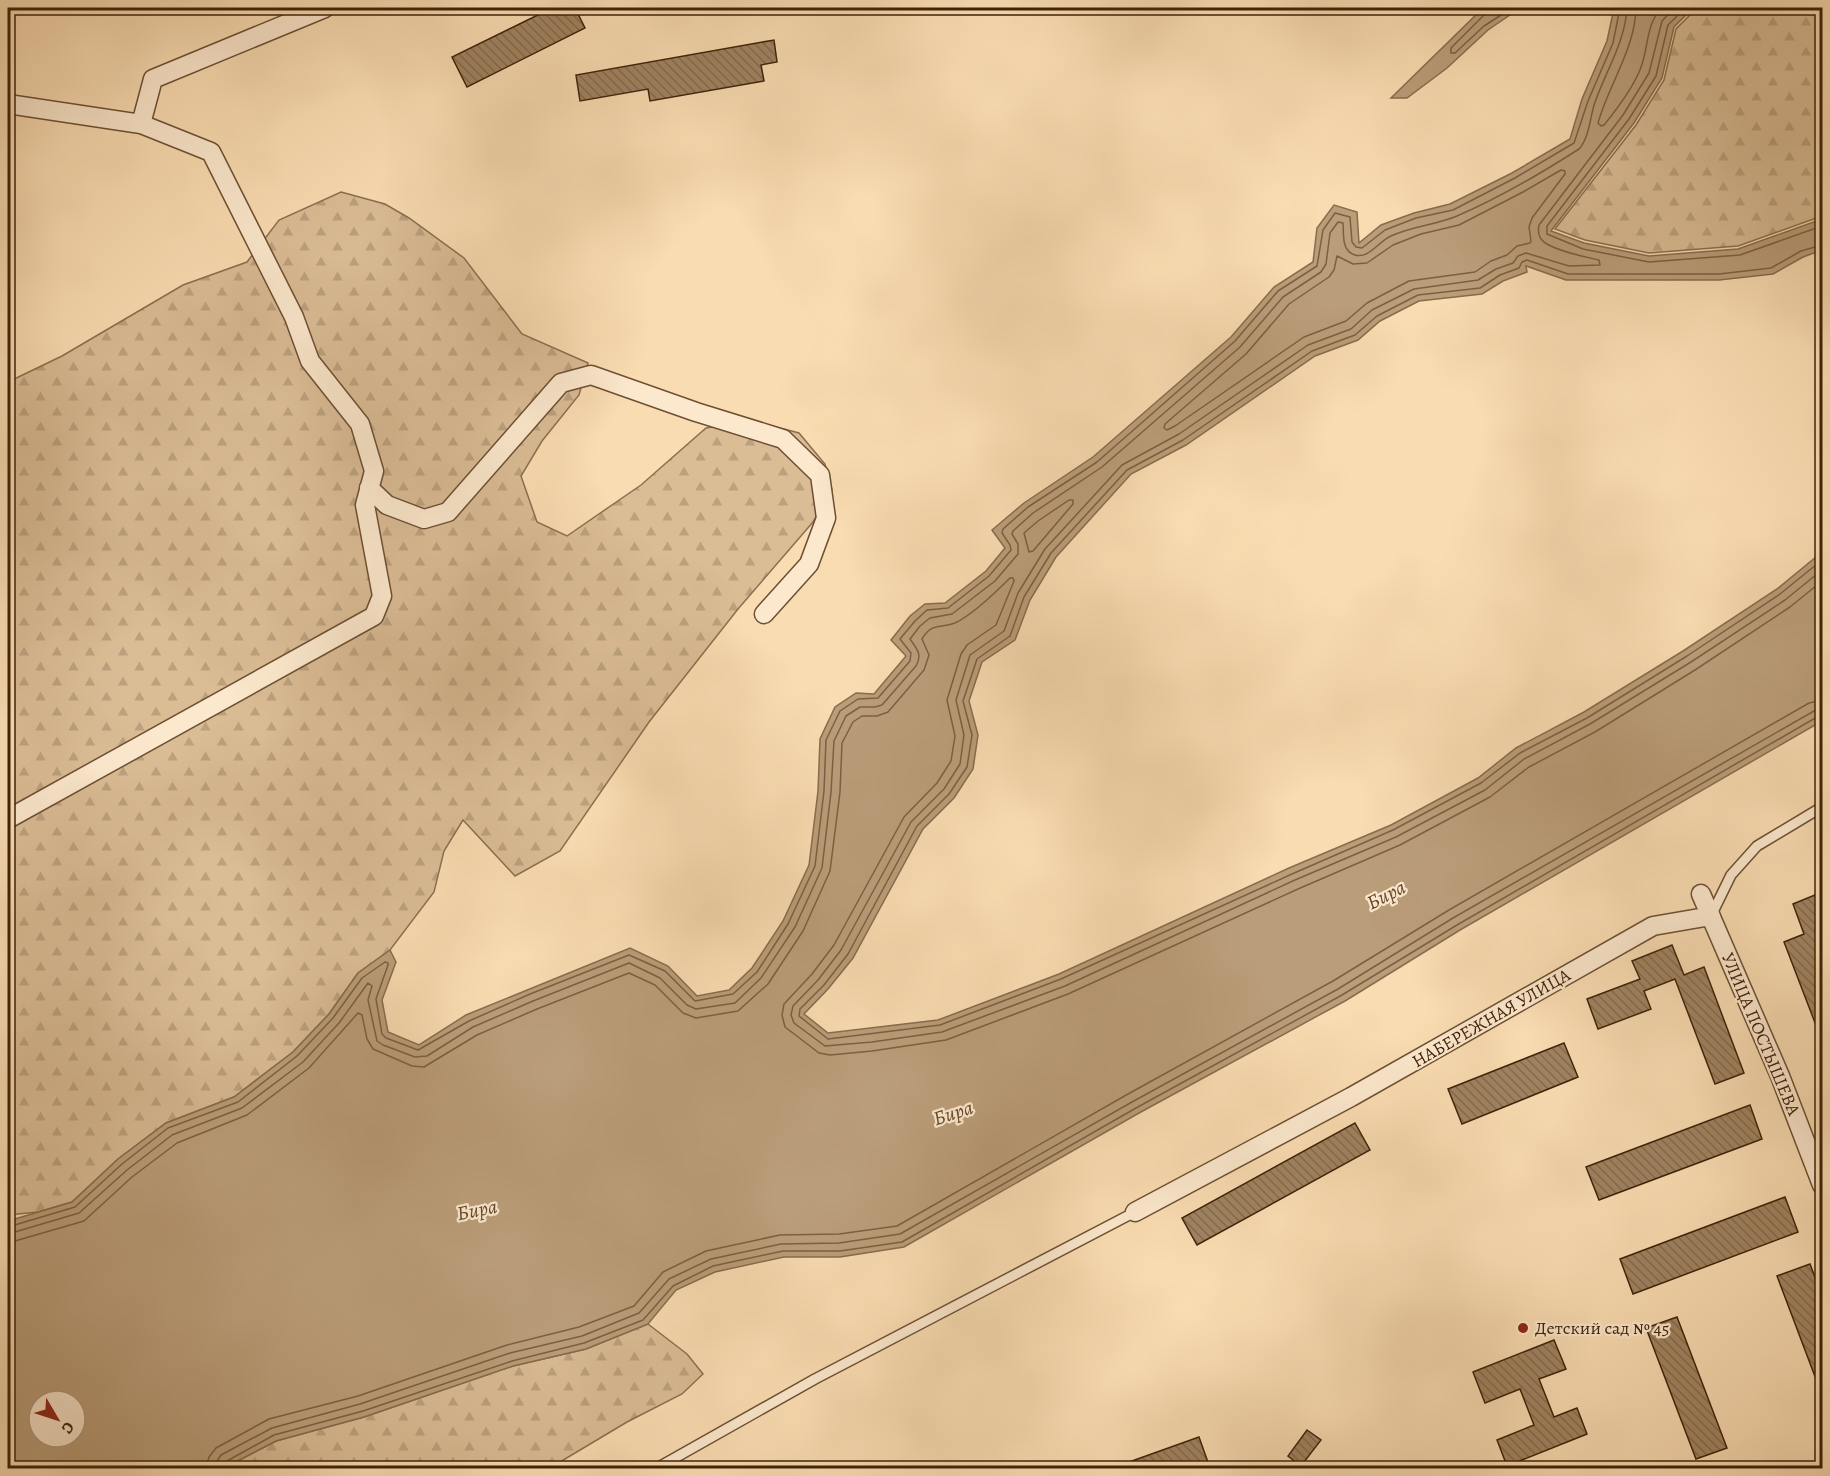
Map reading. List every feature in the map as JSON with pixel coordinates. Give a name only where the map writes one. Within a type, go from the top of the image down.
[{"type":"street","points":[[141,124],[153,79],[325,8]]},
{"type":"street","points":[[8,104],[141,124],[211,152],[294,317],[310,361],[360,424],[374,471],[365,505],[382,596],[374,616],[8,819]]},
{"type":"street","points":[[369,489],[387,506],[424,519],[448,512],[561,383],[591,375],[696,412],[783,439],[820,475],[826,518],[809,564],[764,614]]},
{"type":"street","name":"УЛИЦА ПОСТЫШЕВА","points":[[1701,894],[1780,1076],[1822,1185]]},
{"type":"street","name":"НАБЕРЕЖНАЯ УЛИЦА","points":[[1135,1212],[1351,1096],[1653,926],[1711,916]]},
{"type":"lane","points":[[1711,916],[1731,875],[1757,846],[1822,807]]},
{"type":"lane","points":[[657,1468],[815,1379],[1135,1212]]},
{"type":"green space","points":[[1697,8],[1822,8],[1822,216],[1738,246],[1649,253],[1585,240],[1555,229],[1636,125],[1664,80],[1676,29]]},
{"type":"green space","points":[[341,192],[385,204],[409,218],[464,258],[522,334],[588,363],[579,395],[542,441],[521,476],[537,522],[567,536],[641,485],[706,428],[750,420],[799,433],[825,464],[832,490],[813,522],[738,609],[649,722],[560,851],[515,876],[463,820],[444,851],[434,892],[390,950],[358,973],[329,1014],[293,1052],[234,1097],[166,1123],[118,1159],[72,1202],[38,1212],[8,1215],[8,382],[62,356],[183,285],[247,262],[279,220]]},
{"type":"green space","points":[[648,1324],[687,1354],[703,1374],[682,1394],[627,1422],[550,1468],[224,1468],[276,1441],[364,1417],[513,1366],[586,1349]]},
{"type":"water","points":[[1483,8],[1520,8],[1488,30],[1447,68],[1407,98],[1391,98]]},
{"type":"water","name":"Бира","points":[[1614,8],[1693,8],[1674,27],[1662,78],[1634,123],[1551,231],[1584,243],[1649,256],[1738,249],[1822,219],[1822,250],[1803,257],[1773,274],[1719,280],[1566,280],[1526,266],[1527,272],[1503,281],[1482,294],[1419,301],[1380,321],[1358,340],[1315,356],[1186,445],[1131,474],[1056,557],[1030,600],[1015,640],[982,662],[969,701],[978,735],[973,769],[954,798],[923,829],[853,958],[804,1014],[828,1033],[938,1020],[1059,974],[1289,868],[1391,825],[1478,778],[1516,748],[1584,712],[1683,651],[1777,589],[1822,552],[1822,721],[1460,930],[1345,1001],[1139,1113],[904,1247],[840,1257],[784,1257],[715,1272],[676,1290],[648,1324],[586,1349],[513,1366],[364,1417],[276,1441],[224,1468],[8,1468],[8,1221],[72,1202],[118,1159],[166,1123],[234,1097],[293,1052],[329,1014],[358,973],[390,950],[396,962],[382,1000],[388,1032],[419,1045],[466,1015],[630,948],[668,966],[697,996],[729,990],[752,968],[783,921],[809,865],[818,791],[820,739],[835,707],[856,693],[874,694],[906,656],[891,640],[910,616],[925,604],[945,603],[986,571],[1005,548],[992,530],[1024,503],[1093,457],[1231,337],[1274,287],[1313,262],[1317,228],[1334,205],[1357,212],[1359,243],[1381,225],[1414,213],[1450,204],[1512,173],[1570,139],[1582,99],[1607,41]]},
{"type":"building","points":[[552,8],[575,8],[585,28],[467,87],[452,57]]},
{"type":"building","points":[[774,40],[777,62],[761,65],[764,81],[650,101],[648,89],[580,101],[576,75]]},
{"type":"building","points":[[1822,892],[1822,926],[1815,929],[1822,949],[1822,1041],[1784,942],[1804,934],[1793,904]]},
{"type":"building","points":[[1672,945],[1684,975],[1704,967],[1744,1073],[1715,1084],[1675,979],[1644,991],[1651,1009],[1598,1029],[1587,999],[1640,979],[1632,961]]},
{"type":"building","points":[[1564,1043],[1578,1077],[1462,1124],[1448,1089]]},
{"type":"building","points":[[1750,1105],[1762,1139],[1599,1200],[1586,1167]]},
{"type":"building","points":[[1355,1123],[1370,1150],[1197,1245],[1182,1218]]},
{"type":"building","points":[[1785,1197],[1798,1232],[1633,1294],[1620,1259]]},
{"type":"building","points":[[1810,1264],[1822,1296],[1822,1395],[1777,1276]]},
{"type":"building","points":[[1677,1317],[1727,1448],[1696,1459],[1646,1328]]},
{"type":"building","points":[[1554,1340],[1566,1369],[1539,1379],[1554,1417],[1577,1408],[1587,1434],[1507,1466],[1497,1440],[1534,1425],[1520,1389],[1485,1403],[1473,1372]]},
{"type":"building","points":[[1307,1430],[1321,1440],[1301,1466],[1288,1456]]},
{"type":"building","points":[[1199,1437],[1210,1468],[1119,1468],[1118,1466]]},
{"type":"place","name":"Детский сад № 45","points":[[1523,1328]]}]
